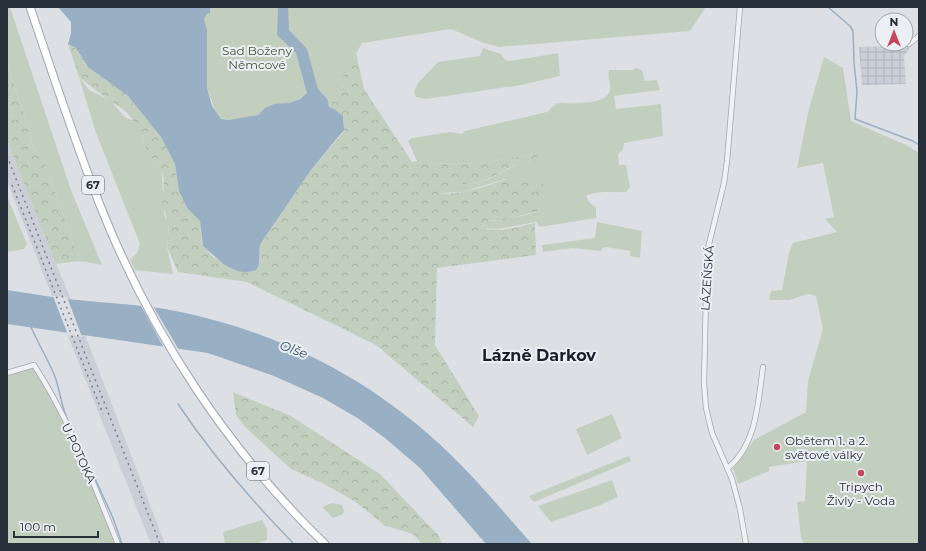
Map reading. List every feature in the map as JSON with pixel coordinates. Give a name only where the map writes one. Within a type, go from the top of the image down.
[{"type":"main road","name":"67","points":[[30,7],[75,138],[104,215],[123,257],[158,325],[198,391],[226,430],[261,475],[326,544]]},
{"type":"street","name":"LÁZEŇSKÁ","points":[[740,7],[727,161],[724,183],[707,252],[704,383],[706,408],[712,433],[728,468],[740,508],[746,544]]},
{"type":"street","name":"U POTOKA","points":[[7,373],[34,365],[52,395],[88,471],[118,544]]},
{"type":"street","points":[[728,468],[748,444],[757,413],[763,367]]},
{"type":"shaded area","points":[[859,47],[874,47],[874,52],[907,52],[904,56],[906,84],[862,85]]},
{"type":"shaded area","points":[[7,141],[93,355],[165,544],[151,544],[44,276],[7,181]]},
{"type":"green space","points":[[7,7],[10,7],[71,190],[102,265],[80,261],[43,158],[33,148],[26,119],[7,64]]},
{"type":"green space","name":"Sad Boženy Němcové","points":[[210,7],[706,7],[690,31],[499,47],[484,43],[451,29],[362,43],[329,102],[318,89],[290,103],[274,105],[250,118],[232,120],[217,116],[207,88],[207,30],[204,19],[206,15],[210,13]]},
{"type":"green space","points":[[68,44],[76,48],[87,66],[128,96],[161,137],[175,164],[179,191],[187,208],[200,221],[202,244],[212,256],[235,271],[253,271],[261,243],[311,170],[342,134],[344,122],[343,117],[334,109],[330,108],[328,103],[356,53],[364,89],[412,162],[417,161],[423,164],[482,163],[532,154],[537,156],[536,160],[532,162],[518,164],[478,182],[455,185],[440,193],[445,194],[468,191],[507,179],[518,179],[537,181],[546,188],[547,193],[541,197],[538,211],[503,220],[494,220],[483,225],[484,228],[496,230],[535,223],[536,255],[437,268],[435,345],[479,416],[473,427],[376,345],[247,282],[178,272],[167,247],[169,225],[162,204],[164,179],[162,173],[144,145],[142,134],[127,112],[79,77]]},
{"type":"green space","points":[[483,48],[501,54],[505,60],[510,61],[558,53],[560,76],[521,85],[426,99],[416,97],[414,92],[418,83],[438,62],[480,56]]},
{"type":"green space","points":[[824,57],[843,68],[851,121],[906,145],[919,153],[919,544],[804,544],[801,538],[797,502],[805,501],[807,461],[769,467],[769,471],[738,484],[733,468],[754,440],[806,412],[808,381],[823,329],[816,296],[808,294],[789,300],[769,300],[771,291],[782,290],[789,253],[793,243],[837,232],[825,219],[834,217],[823,163],[797,168],[808,113]]},
{"type":"green space","points":[[7,64],[26,119],[33,148],[43,158],[80,261],[56,264],[7,141]]},
{"type":"green space","points":[[636,68],[642,70],[645,81],[657,80],[660,90],[614,96],[616,109],[661,104],[663,136],[624,143],[623,150],[618,154],[619,165],[626,165],[630,188],[626,192],[601,192],[586,196],[590,203],[596,208],[596,218],[540,227],[536,222],[498,229],[484,228],[484,223],[538,211],[541,197],[523,180],[505,179],[463,192],[440,193],[451,185],[476,183],[489,179],[520,163],[532,162],[532,154],[482,163],[423,164],[417,161],[408,141],[412,138],[450,132],[462,134],[465,131],[547,112],[557,103],[578,103],[602,99],[610,90],[608,75],[609,70],[633,70]]},
{"type":"green space","points":[[79,77],[89,90],[110,100],[125,117],[134,121],[142,134],[144,145],[162,173],[164,214],[169,224],[167,247],[173,274],[135,270],[130,260],[137,253],[140,244],[96,133]]},
{"type":"green space","points":[[7,196],[27,244],[24,249],[7,252]]},
{"type":"green space","points":[[597,222],[642,231],[640,258],[630,256],[630,251],[606,247],[601,251],[572,248],[543,252],[542,245],[595,238]]},
{"type":"green space","points":[[34,365],[70,430],[118,544],[7,544],[7,373]]},
{"type":"green space","points":[[233,392],[291,416],[380,474],[439,536],[442,544],[422,544],[413,534],[384,525],[356,502],[322,483],[291,469],[245,427],[236,415]]},
{"type":"green space","points":[[612,414],[622,438],[587,455],[576,429]]},
{"type":"green space","points":[[629,456],[631,461],[534,502],[529,496]]},
{"type":"green space","points":[[612,480],[618,497],[598,506],[551,522],[538,506]]},
{"type":"green space","points":[[332,503],[342,505],[344,511],[343,514],[333,518],[322,507]]},
{"type":"green space","points":[[262,520],[267,529],[267,540],[253,544],[225,544],[223,532]]},
{"type":"water","points":[[58,7],[210,7],[210,13],[207,14],[204,19],[207,30],[207,88],[212,106],[221,119],[229,120],[258,115],[265,108],[274,104],[289,103],[300,99],[307,93],[296,53],[277,35],[278,7],[288,7],[289,30],[307,49],[318,89],[328,100],[329,107],[343,116],[344,130],[311,170],[261,243],[259,250],[259,264],[256,270],[247,272],[226,266],[203,246],[200,221],[187,208],[179,191],[175,164],[161,137],[128,96],[88,67],[76,48],[68,44],[71,33],[71,22]]},
{"type":"water","name":"Olše","points":[[7,290],[67,299],[145,306],[176,311],[215,320],[252,332],[288,346],[324,363],[390,403],[421,427],[450,454],[492,498],[532,544],[486,544],[420,468],[385,438],[359,419],[323,398],[274,376],[208,353],[7,324]]},
{"type":"pier","points":[[53,296],[67,297],[82,337],[68,335]]},
{"type":"pier","points":[[140,304],[153,306],[179,350],[164,348]]},
{"type":"waterway","points":[[828,7],[850,26],[853,31],[857,92],[855,119],[913,141],[919,145]]},
{"type":"waterway","points":[[31,327],[54,374],[68,421]]},
{"type":"waterway","points":[[178,404],[204,441],[233,477],[294,544]]},
{"type":"waterway","points":[[82,450],[113,518],[122,544]]},
{"type":"railway","points":[[7,156],[160,544]]},
{"type":"railway","points":[[12,185],[103,414]]},
{"type":"place","name":"Obětem 1. a 2. světové války","points":[[777,447]]},
{"type":"place","name":"Tripych Živly - Voda","points":[[861,473]]},
{"type":"district","name":"Lázně Darkov","points":[[539,355]]}]
